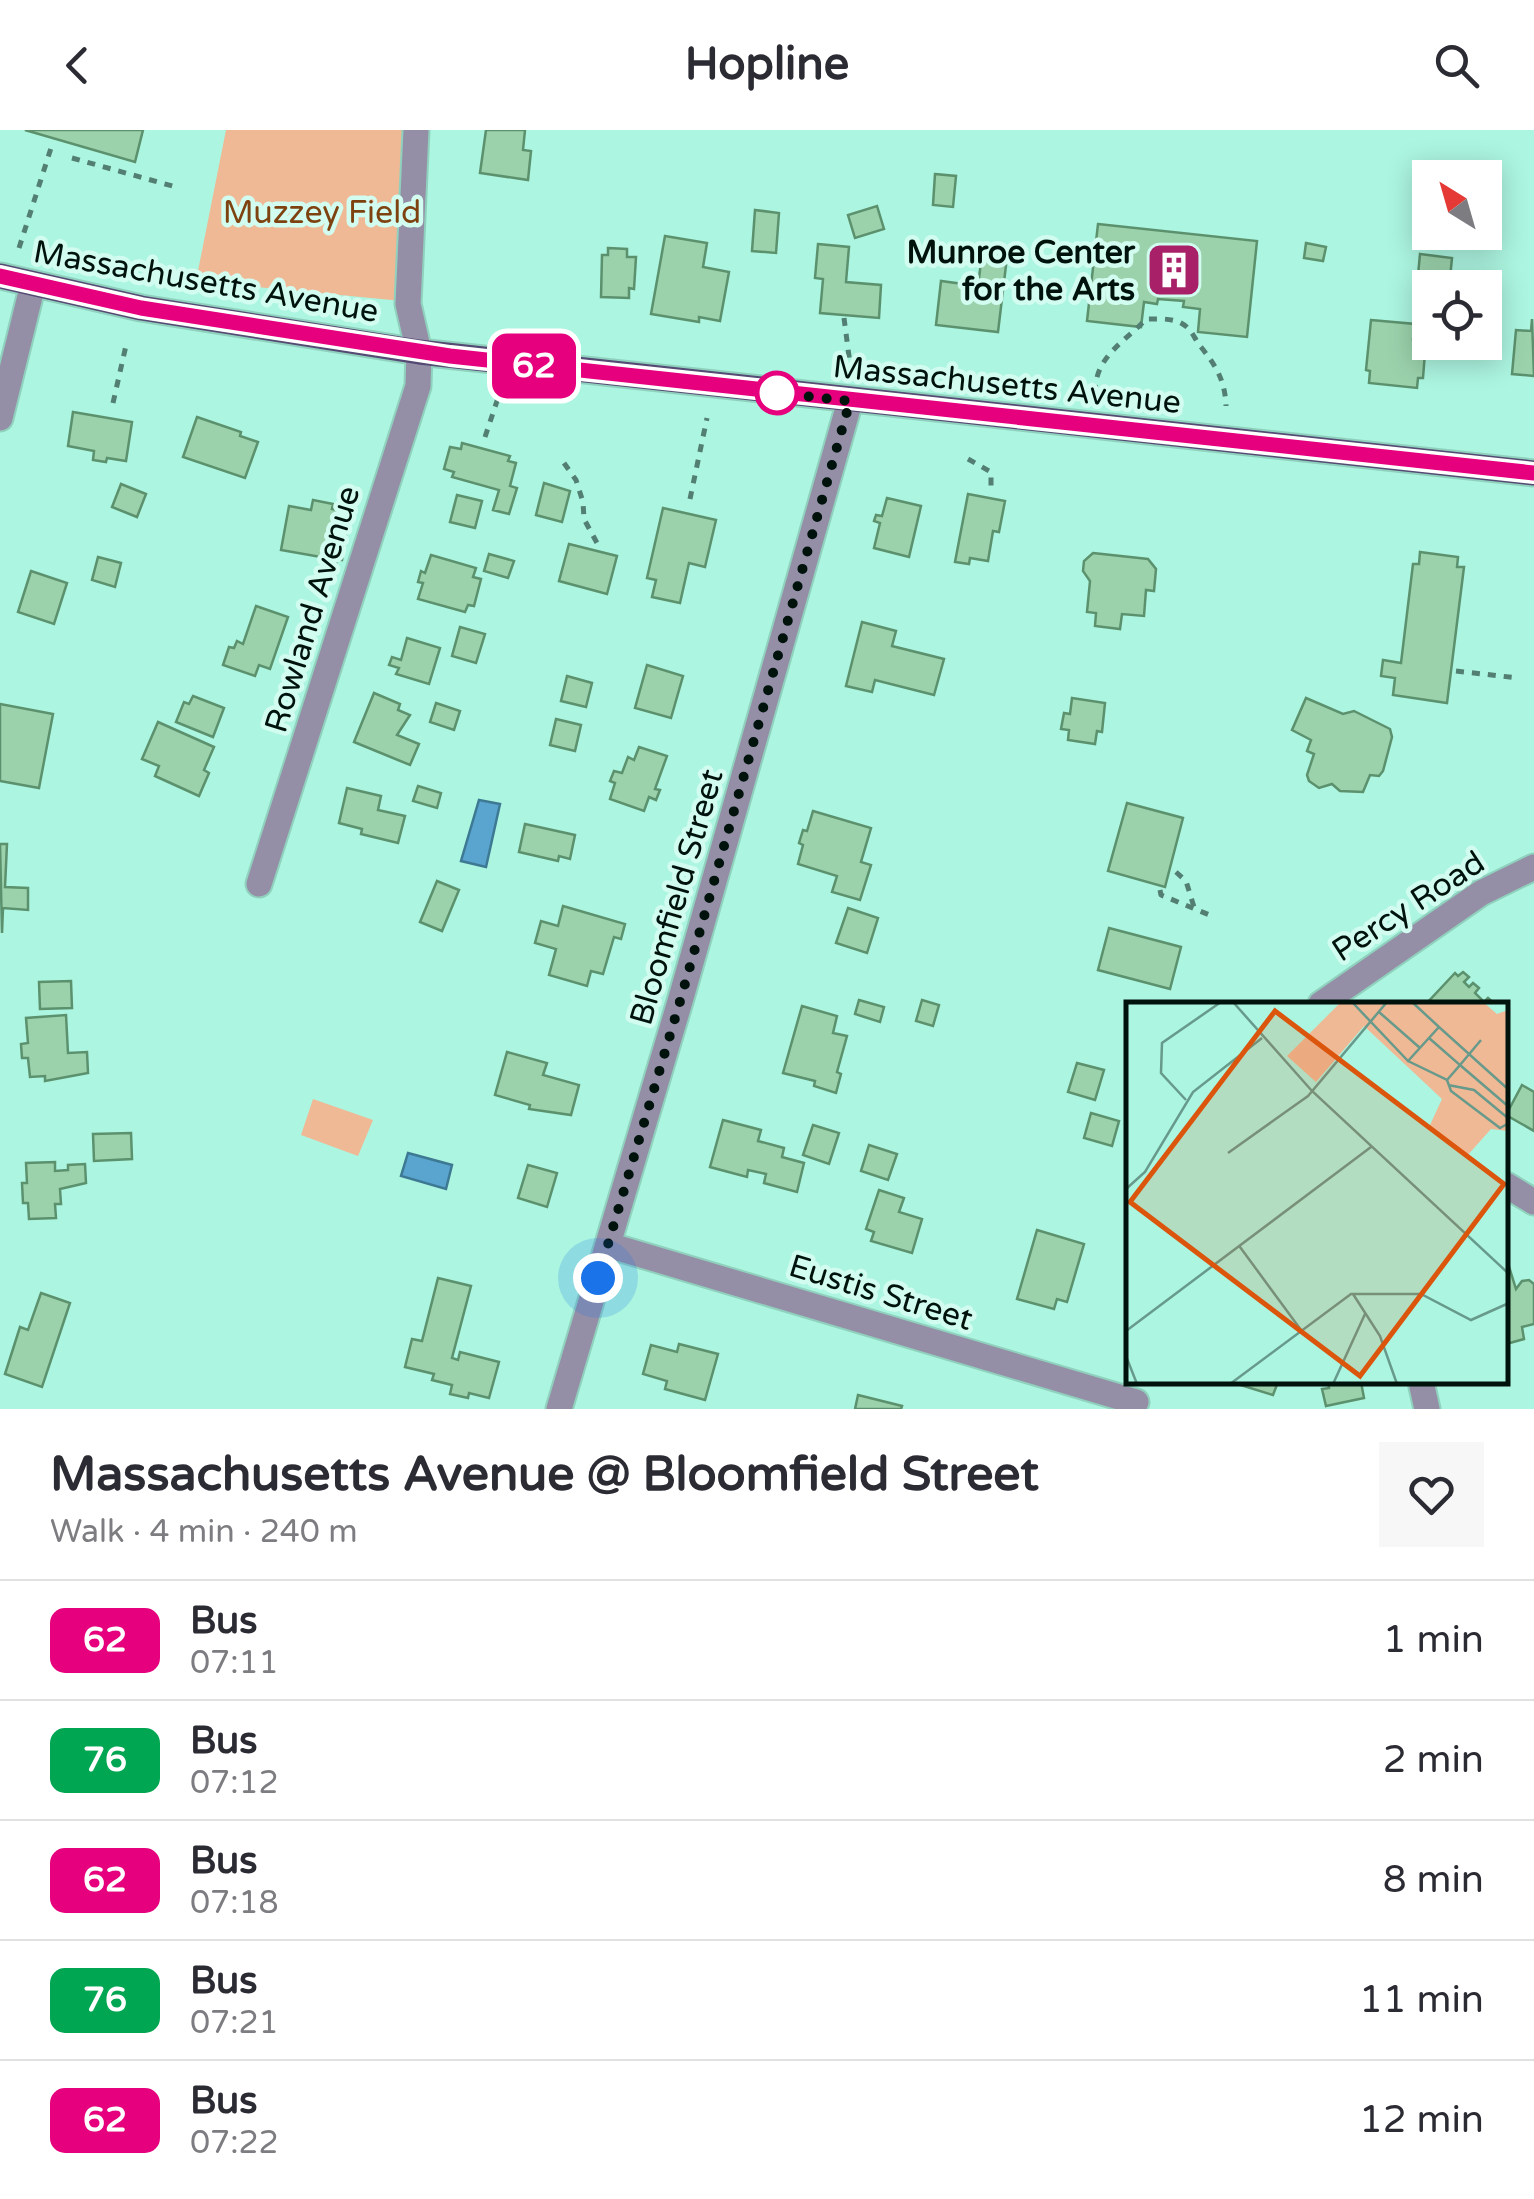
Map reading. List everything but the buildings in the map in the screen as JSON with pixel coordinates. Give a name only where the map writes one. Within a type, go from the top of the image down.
[{"type":"main road","name":"Massachusetts Avenue","points":[[0,276],[141,308],[418,352],[1534,473]]},
{"type":"street","name":"Rowland Avenue","points":[[260,884],[418,386],[418,352],[408,304],[416,130]]},
{"type":"street","points":[[0,418],[34,284]]},
{"type":"street","name":"Bloomfield Street","points":[[559,1409],[850,401]]},
{"type":"street","name":"Percy Road","points":[[1324,1002],[1481,892],[1534,868]]},
{"type":"street","points":[[1509,1188],[1534,1202]]},
{"type":"street","name":"Eustis Street","points":[[608,1245],[1137,1397]]},
{"type":"street","points":[[1421,1384],[1427,1409]]},
{"type":"path","points":[[18,248],[52,148]]},
{"type":"path","points":[[72,158],[176,188]]},
{"type":"path","points":[[844,318],[850,364]]},
{"type":"path","points":[[1095,392],[1099,367],[1111,352],[1146,319],[1163,319],[1192,330],[1218,368],[1226,406]]},
{"type":"path","points":[[113,404],[128,340]]},
{"type":"path","points":[[485,437],[499,395]]},
{"type":"path","points":[[690,499],[707,418]]},
{"type":"path","points":[[968,459],[991,472],[991,490]]},
{"type":"path","points":[[564,463],[576,480],[584,519],[598,543]]},
{"type":"path","points":[[1456,672],[1518,678]]},
{"type":"path","points":[[1176,872],[1186,881],[1194,907]]},
{"type":"path","points":[[1160,890],[1161,894],[1212,916]]},
{"type":"green space","name":"Muzzey Field","points":[[226,130],[413,130],[402,301],[196,281]]},
{"type":"green space","points":[[313,1099],[373,1120],[358,1156],[301,1135]]},
{"type":"water","points":[[479,800],[500,804],[486,867],[461,861]]},
{"type":"water","points":[[408,1153],[452,1165],[446,1189],[401,1176]]},
{"type":"bus line","name":"62","points":[[0,276],[141,308],[450,356],[1534,473]]},
{"type":"place","name":"Munroe Center for the Arts","points":[[1174,270]]},
{"type":"route","points":[[598,1278],[850,401],[777,393]]}]
